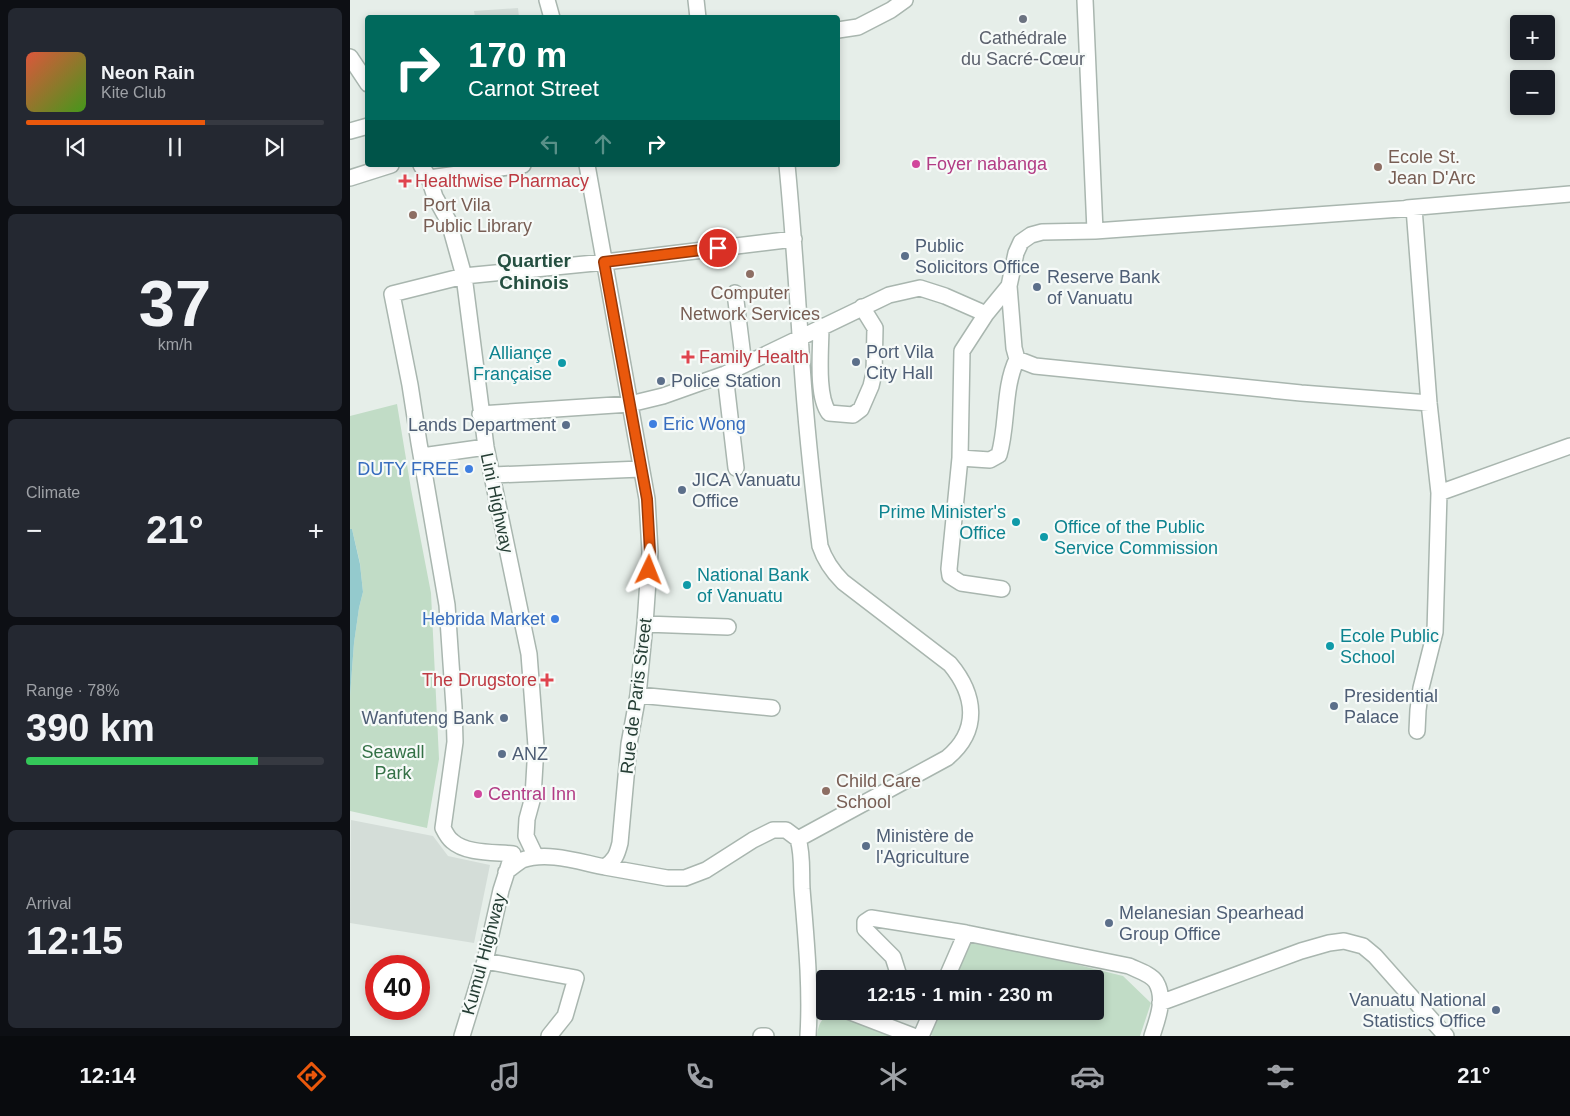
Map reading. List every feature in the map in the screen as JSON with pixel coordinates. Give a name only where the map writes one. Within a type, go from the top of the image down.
[{"type":"street","points":[[547,0],[551,15]]},
{"type":"street","points":[[696,0],[698,15]]},
{"type":"street","points":[[840,30],[858,27],[891,10],[905,0]]},
{"type":"street","points":[[1085,0],[1096,231]]},
{"type":"street","points":[[358,64],[365,78]]},
{"type":"street","points":[[350,131],[365,127]]},
{"type":"street","points":[[350,178],[386,167]]},
{"type":"street","name":"Lini Highway","points":[[422,167],[429,178],[435,197],[449,222],[464,276],[480,414],[529,654],[536,746],[533,797],[527,819],[506,872]]},
{"type":"street","points":[[429,178],[509,167]]},
{"type":"street","name":"Rue de Paris Street","points":[[586,167],[647,499],[650,552],[638,695],[629,744],[620,843],[617,856],[609,864]]},
{"type":"street","points":[[787,167],[815,502],[820,546],[823,556],[843,582],[950,664],[966,686],[971,707],[965,735],[957,748],[947,758],[798,839]]},
{"type":"street","points":[[960,458],[990,460],[999,455],[1003,442],[1011,372],[1017,359],[1014,348],[1009,286],[1016,254],[1021,242],[1031,235],[1042,232],[1096,231],[1570,194]]},
{"type":"street","points":[[1407,208],[1414,208],[1429,403],[1439,493],[1435,632],[1421,688],[1417,731]]},
{"type":"street","points":[[513,854],[472,850],[462,847],[451,841],[443,828],[455,742],[447,605],[410,384],[392,294],[464,276],[604,262],[794,239]]},
{"type":"street","points":[[1002,589],[961,583],[950,576],[948,569],[960,458],[962,351],[986,314],[1009,286]]},
{"type":"street","points":[[480,414],[630,404],[663,396],[725,374],[821,326],[889,295],[920,288],[945,296],[986,314]]},
{"type":"street","points":[[735,293],[744,364]]},
{"type":"street","points":[[821,326],[821,395],[824,407],[829,413],[853,414],[861,409],[871,386],[874,373],[875,328],[862,307]]},
{"type":"street","points":[[1017,359],[1035,366],[1429,403]]},
{"type":"street","points":[[725,374],[736,468]]},
{"type":"street","points":[[1439,493],[1570,446]]},
{"type":"street","points":[[422,460],[486,447]]},
{"type":"street","points":[[492,475],[641,469]]},
{"type":"street","points":[[645,624],[728,627]]},
{"type":"street","points":[[638,695],[772,708]]},
{"type":"street","name":"Lini Highway","points":[[527,819],[526,836],[536,857]]},
{"type":"street","points":[[506,872],[521,861],[536,857],[556,857],[637,868],[667,878],[692,876],[706,870],[753,840],[773,830],[786,830],[798,839],[801,848],[801,876],[816,995]]},
{"type":"street","points":[[620,843],[625,856],[637,868]]},
{"type":"street","name":"Kumul Highway","points":[[462,1036],[485,961],[506,872]]},
{"type":"street","points":[[897,970],[893,957],[865,929],[865,922],[871,918],[966,933],[1129,966],[1146,974],[1156,982],[1160,1011],[1152,1036]]},
{"type":"street","points":[[950,970],[966,933]]},
{"type":"street","points":[[1160,1003],[1301,951],[1344,941],[1363,946],[1375,956],[1446,1036]]},
{"type":"street","points":[[485,961],[576,978],[565,1016],[549,1036]]},
{"type":"street","points":[[808,1036],[816,1007]]},
{"type":"street","points":[[891,1020],[913,1036]]},
{"type":"street","points":[[921,1036],[928,1020]]},
{"type":"street","points":[[761,1036],[766,1036]]},
{"type":"shaded area","points":[[518,8],[519,15],[475,15],[474,11]]},
{"type":"shaded area","points":[[351,820],[433,836],[448,856],[490,865],[474,943],[350,923]]},
{"type":"green space","name":"Seawall Park","points":[[397,404],[431,593],[439,759],[427,828],[350,811],[350,696],[354,643],[363,592],[360,563],[352,529],[350,529],[350,416]]},
{"type":"green space","points":[[970,938],[1099,970],[956,970]]},
{"type":"green space","points":[[1104,971],[1123,976],[1151,1003],[1140,1036],[933,1036],[928,1034],[934,1020],[1104,1020]]},
{"type":"green space","points":[[858,1020],[901,1036],[817,1036],[821,1021]]},
{"type":"water","points":[[350,529],[352,529],[360,564],[363,592],[354,643],[350,696]]},
{"type":"place","name":"Cathédrale du Sacré-Cœur","points":[[1023,19]]},
{"type":"place","name":"Foyer nabanga","points":[[916,164]]},
{"type":"place","name":"Ecole St. Jean D'Arc","points":[[1378,167]]},
{"type":"place","name":"Healthwise Pharmacy","points":[[405,181]]},
{"type":"place","name":"Port Vila Public Library","points":[[413,215]]},
{"type":"place","name":"Public Solicitors Office","points":[[905,256]]},
{"type":"place","name":"Computer Network Services","points":[[750,274]]},
{"type":"place","name":"Reserve Bank of Vanuatu","points":[[1037,287]]},
{"type":"place","name":"Family Health","points":[[688,357]]},
{"type":"place","name":"Port Vila City Hall","points":[[856,362]]},
{"type":"place","name":"Alliançe Française","points":[[562,363]]},
{"type":"place","name":"Police Station","points":[[661,381]]},
{"type":"place","name":"Eric Wong","points":[[653,424]]},
{"type":"place","name":"Lands Department","points":[[566,425]]},
{"type":"place","name":"DUTY FREE","points":[[469,469]]},
{"type":"place","name":"JICA Vanuatu Office","points":[[682,490]]},
{"type":"place","name":"Prime Minister's Office","points":[[1016,522]]},
{"type":"place","name":"Office of the Public Service Commission","points":[[1044,537]]},
{"type":"place","name":"National Bank of Vanuatu","points":[[687,585]]},
{"type":"place","name":"Hebrida Market","points":[[555,619]]},
{"type":"place","name":"Ecole Public School","points":[[1330,646]]},
{"type":"place","name":"The Drugstore","points":[[547,680]]},
{"type":"place","name":"Presidential Palace","points":[[1334,706]]},
{"type":"place","name":"Wanfuteng Bank","points":[[504,718]]},
{"type":"place","name":"ANZ","points":[[502,754]]},
{"type":"place","name":"Child Care School","points":[[826,791]]},
{"type":"place","name":"Central Inn","points":[[478,794]]},
{"type":"place","name":"Ministère de l'Agriculture","points":[[866,846]]},
{"type":"place","name":"Melanesian Spearhead Group Office","points":[[1109,923]]},
{"type":"place","name":"Vanuatu National Statistics Office","points":[[1496,1010]]},
{"type":"district","name":"Quartier Chinois","points":[[534,271]]},
{"type":"route","points":[[649,570],[650,552],[647,499],[604,262],[718,248]]}]
